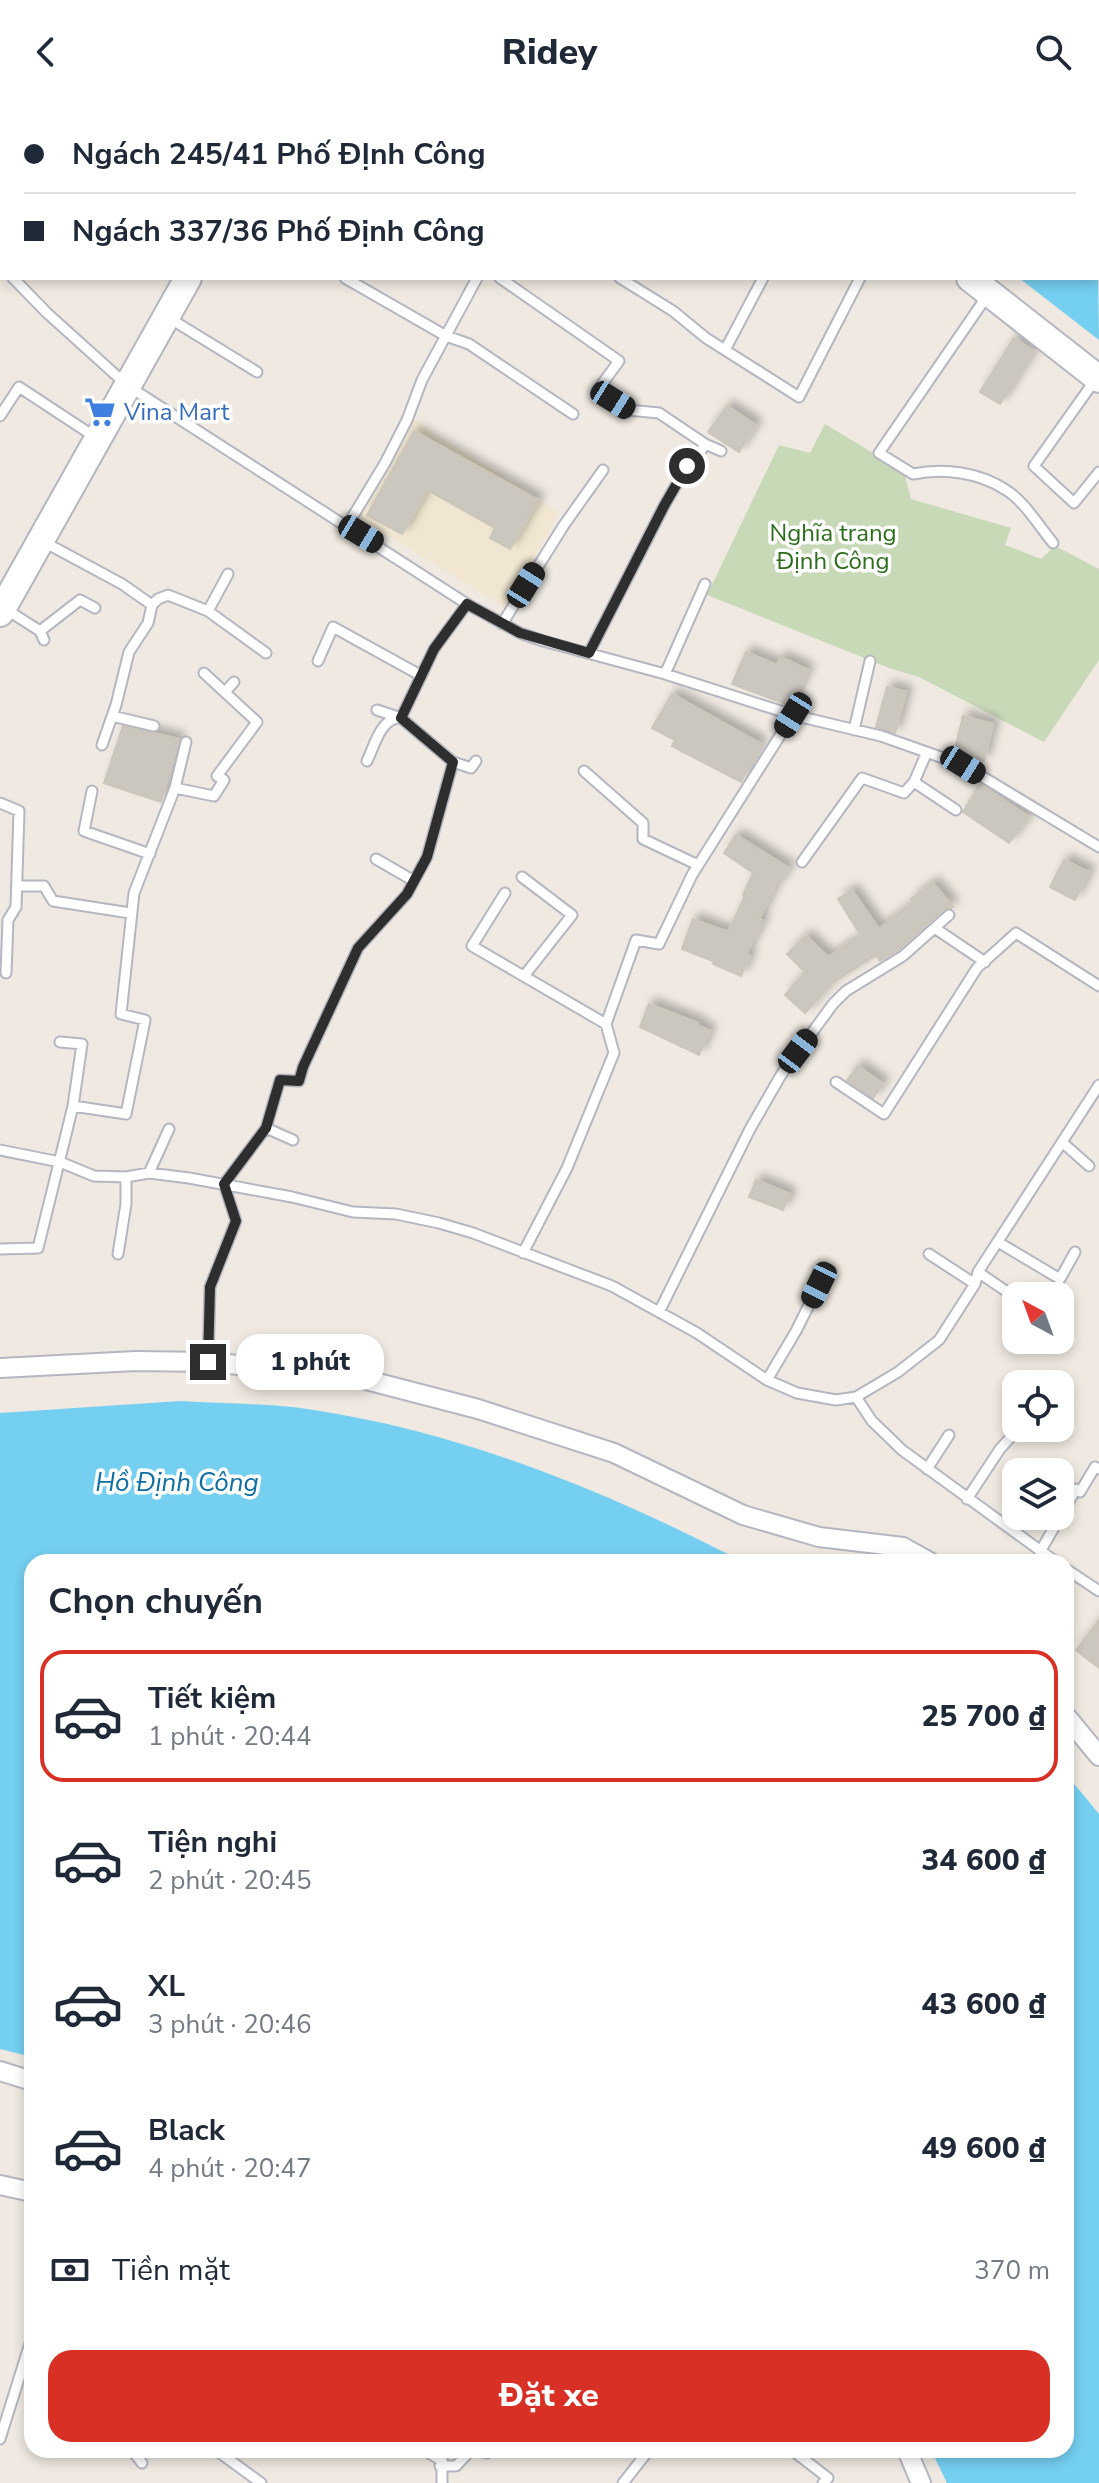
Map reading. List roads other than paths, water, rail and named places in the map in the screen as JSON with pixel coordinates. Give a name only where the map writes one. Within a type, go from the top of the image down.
[{"type":"street","points":[[2,610],[187,280]]},
{"type":"street","points":[[980,285],[1098,378]]},
{"type":"street","points":[[0,1368],[136,1361],[208,1362],[351,1376],[478,1409],[614,1453],[743,1515],[819,1537],[903,1547],[916,1554]]},
{"type":"street","points":[[1074,1726],[1099,1756]]},
{"type":"street","points":[[0,2071],[24,2078]]},
{"type":"street","points":[[0,2185],[24,2190]]},
{"type":"street","points":[[910,2458],[921,2483]]},
{"type":"lane","points":[[15,280],[128,386],[502,624],[520,633],[665,674],[793,715],[881,736],[963,765],[1099,847]]},
{"type":"lane","points":[[348,280],[446,336],[469,344],[573,414]]},
{"type":"lane","points":[[347,526],[385,463],[407,420],[422,380],[476,280]]},
{"type":"lane","points":[[503,280],[619,361],[597,391],[628,410],[659,413],[721,451]]},
{"type":"lane","points":[[627,280],[706,338],[799,397],[859,280]]},
{"type":"lane","points":[[725,350],[762,280]]},
{"type":"lane","points":[[980,285],[879,453],[913,474],[935,469],[959,472],[1008,490],[1053,543]]},
{"type":"lane","points":[[166,316],[257,372]]},
{"type":"lane","points":[[1098,378],[1034,466],[1074,503],[1099,472]]},
{"type":"lane","points":[[0,416],[19,387],[98,439]]},
{"type":"lane","points":[[589,653],[664,506],[687,466],[694,462],[705,444]]},
{"type":"lane","points":[[502,624],[564,525],[603,470]]},
{"type":"lane","points":[[41,541],[122,584],[152,605]]},
{"type":"lane","points":[[208,611],[228,574]]},
{"type":"lane","points":[[665,674],[705,584]]},
{"type":"lane","points":[[102,745],[129,652],[148,623],[152,605],[168,595],[208,611],[266,653]]},
{"type":"lane","points":[[2,610],[42,636],[80,600],[95,608]]},
{"type":"lane","points":[[401,718],[434,649],[467,604]]},
{"type":"lane","points":[[318,661],[333,627],[420,675]]},
{"type":"lane","points":[[854,730],[870,661]]},
{"type":"lane","points":[[175,788],[214,796],[224,780],[217,776],[257,722],[204,673]]},
{"type":"lane","points":[[225,692],[234,682]]},
{"type":"lane","points":[[377,710],[401,718],[453,762],[471,768],[476,761]]},
{"type":"lane","points":[[523,1253],[567,1168],[614,1053],[606,1024],[636,940],[659,944],[698,865],[793,715]]},
{"type":"lane","points":[[112,716],[154,726]]},
{"type":"lane","points":[[367,761],[385,724],[390,719],[401,718]]},
{"type":"lane","points":[[73,1106],[126,1114],[145,1020],[121,1014],[130,913],[134,893],[175,788],[186,742]]},
{"type":"lane","points":[[802,862],[862,778],[904,793],[914,782],[927,752]]},
{"type":"lane","points":[[224,1184],[266,1128],[280,1080],[299,1081],[358,948],[407,894],[427,857],[453,762]]},
{"type":"lane","points":[[584,771],[643,823],[643,839],[698,865]]},
{"type":"lane","points":[[914,782],[956,810]]},
{"type":"lane","points":[[92,791],[84,831],[150,854]]},
{"type":"lane","points":[[0,803],[19,811],[16,907],[8,920],[6,973]]},
{"type":"lane","points":[[376,859],[414,881]]},
{"type":"lane","points":[[522,877],[572,915],[524,976]]},
{"type":"lane","points":[[17,886],[44,886],[53,901],[130,913]]},
{"type":"lane","points":[[505,893],[472,946],[606,1024]]},
{"type":"lane","points":[[659,1312],[750,1129],[781,1075],[846,991],[903,956],[949,915]]},
{"type":"lane","points":[[936,929],[985,962]]},
{"type":"lane","points":[[836,1082],[884,1114],[977,968],[1016,933],[1099,986]]},
{"type":"lane","points":[[0,1249],[38,1248],[73,1106],[82,1044],[60,1042]]},
{"type":"lane","points":[[0,1150],[60,1162],[94,1176],[126,1177],[149,1173],[224,1184],[353,1212],[396,1214],[439,1223],[612,1286],[767,1380],[816,1398],[836,1400],[856,1397],[898,1372],[939,1340],[975,1284],[978,1272],[1099,1085]]},
{"type":"lane","points":[[266,1128],[293,1140]]},
{"type":"lane","points":[[149,1173],[169,1129]]},
{"type":"lane","points":[[1062,1142],[1089,1166]]},
{"type":"lane","points":[[118,1254],[126,1204],[126,1177]]},
{"type":"lane","points":[[208,1362],[210,1287],[236,1221],[224,1184]]},
{"type":"lane","points":[[998,1242],[1060,1279],[1075,1252]]},
{"type":"lane","points":[[929,1254],[975,1284]]},
{"type":"lane","points":[[978,1272],[1002,1288]]},
{"type":"lane","points":[[767,1380],[819,1285]]},
{"type":"lane","points":[[856,1397],[888,1438],[1043,1554]]},
{"type":"lane","points":[[927,1469],[949,1435]]},
{"type":"lane","points":[[967,1499],[1006,1442]]},
{"type":"lane","points":[[1040,1552],[1076,1489],[1080,1492],[1095,1467],[1099,1469]]},
{"type":"lane","points":[[1074,1574],[1099,1591]]},
{"type":"lane","points":[[0,2439],[24,2362]]},
{"type":"lane","points":[[138,2458],[142,2463]]},
{"type":"lane","points":[[227,2458],[261,2483]]},
{"type":"lane","points":[[442,2483],[441,2459],[456,2466],[464,2458]]},
{"type":"lane","points":[[623,2483],[643,2458]]},
{"type":"lane","points":[[802,2458],[828,2478],[823,2483]]},
{"type":"water","points":[[1022,280],[1098,280],[1099,340]]},
{"type":"water","name":"Hồ Định Công","points":[[180,1401],[297,1408],[370,1420],[534,1468],[641,1512],[727,1554],[24,1554],[24,2055],[0,2049],[0,1413]]},
{"type":"water","points":[[1074,1784],[1099,1814],[1099,2483],[947,2483],[935,2458],[1074,2458]]},
{"type":"place","name":"Vina Mart","points":[[100,412]]},
{"type":"park label","name":"Nghĩa trang Định Công","points":[[833,547]]}]
